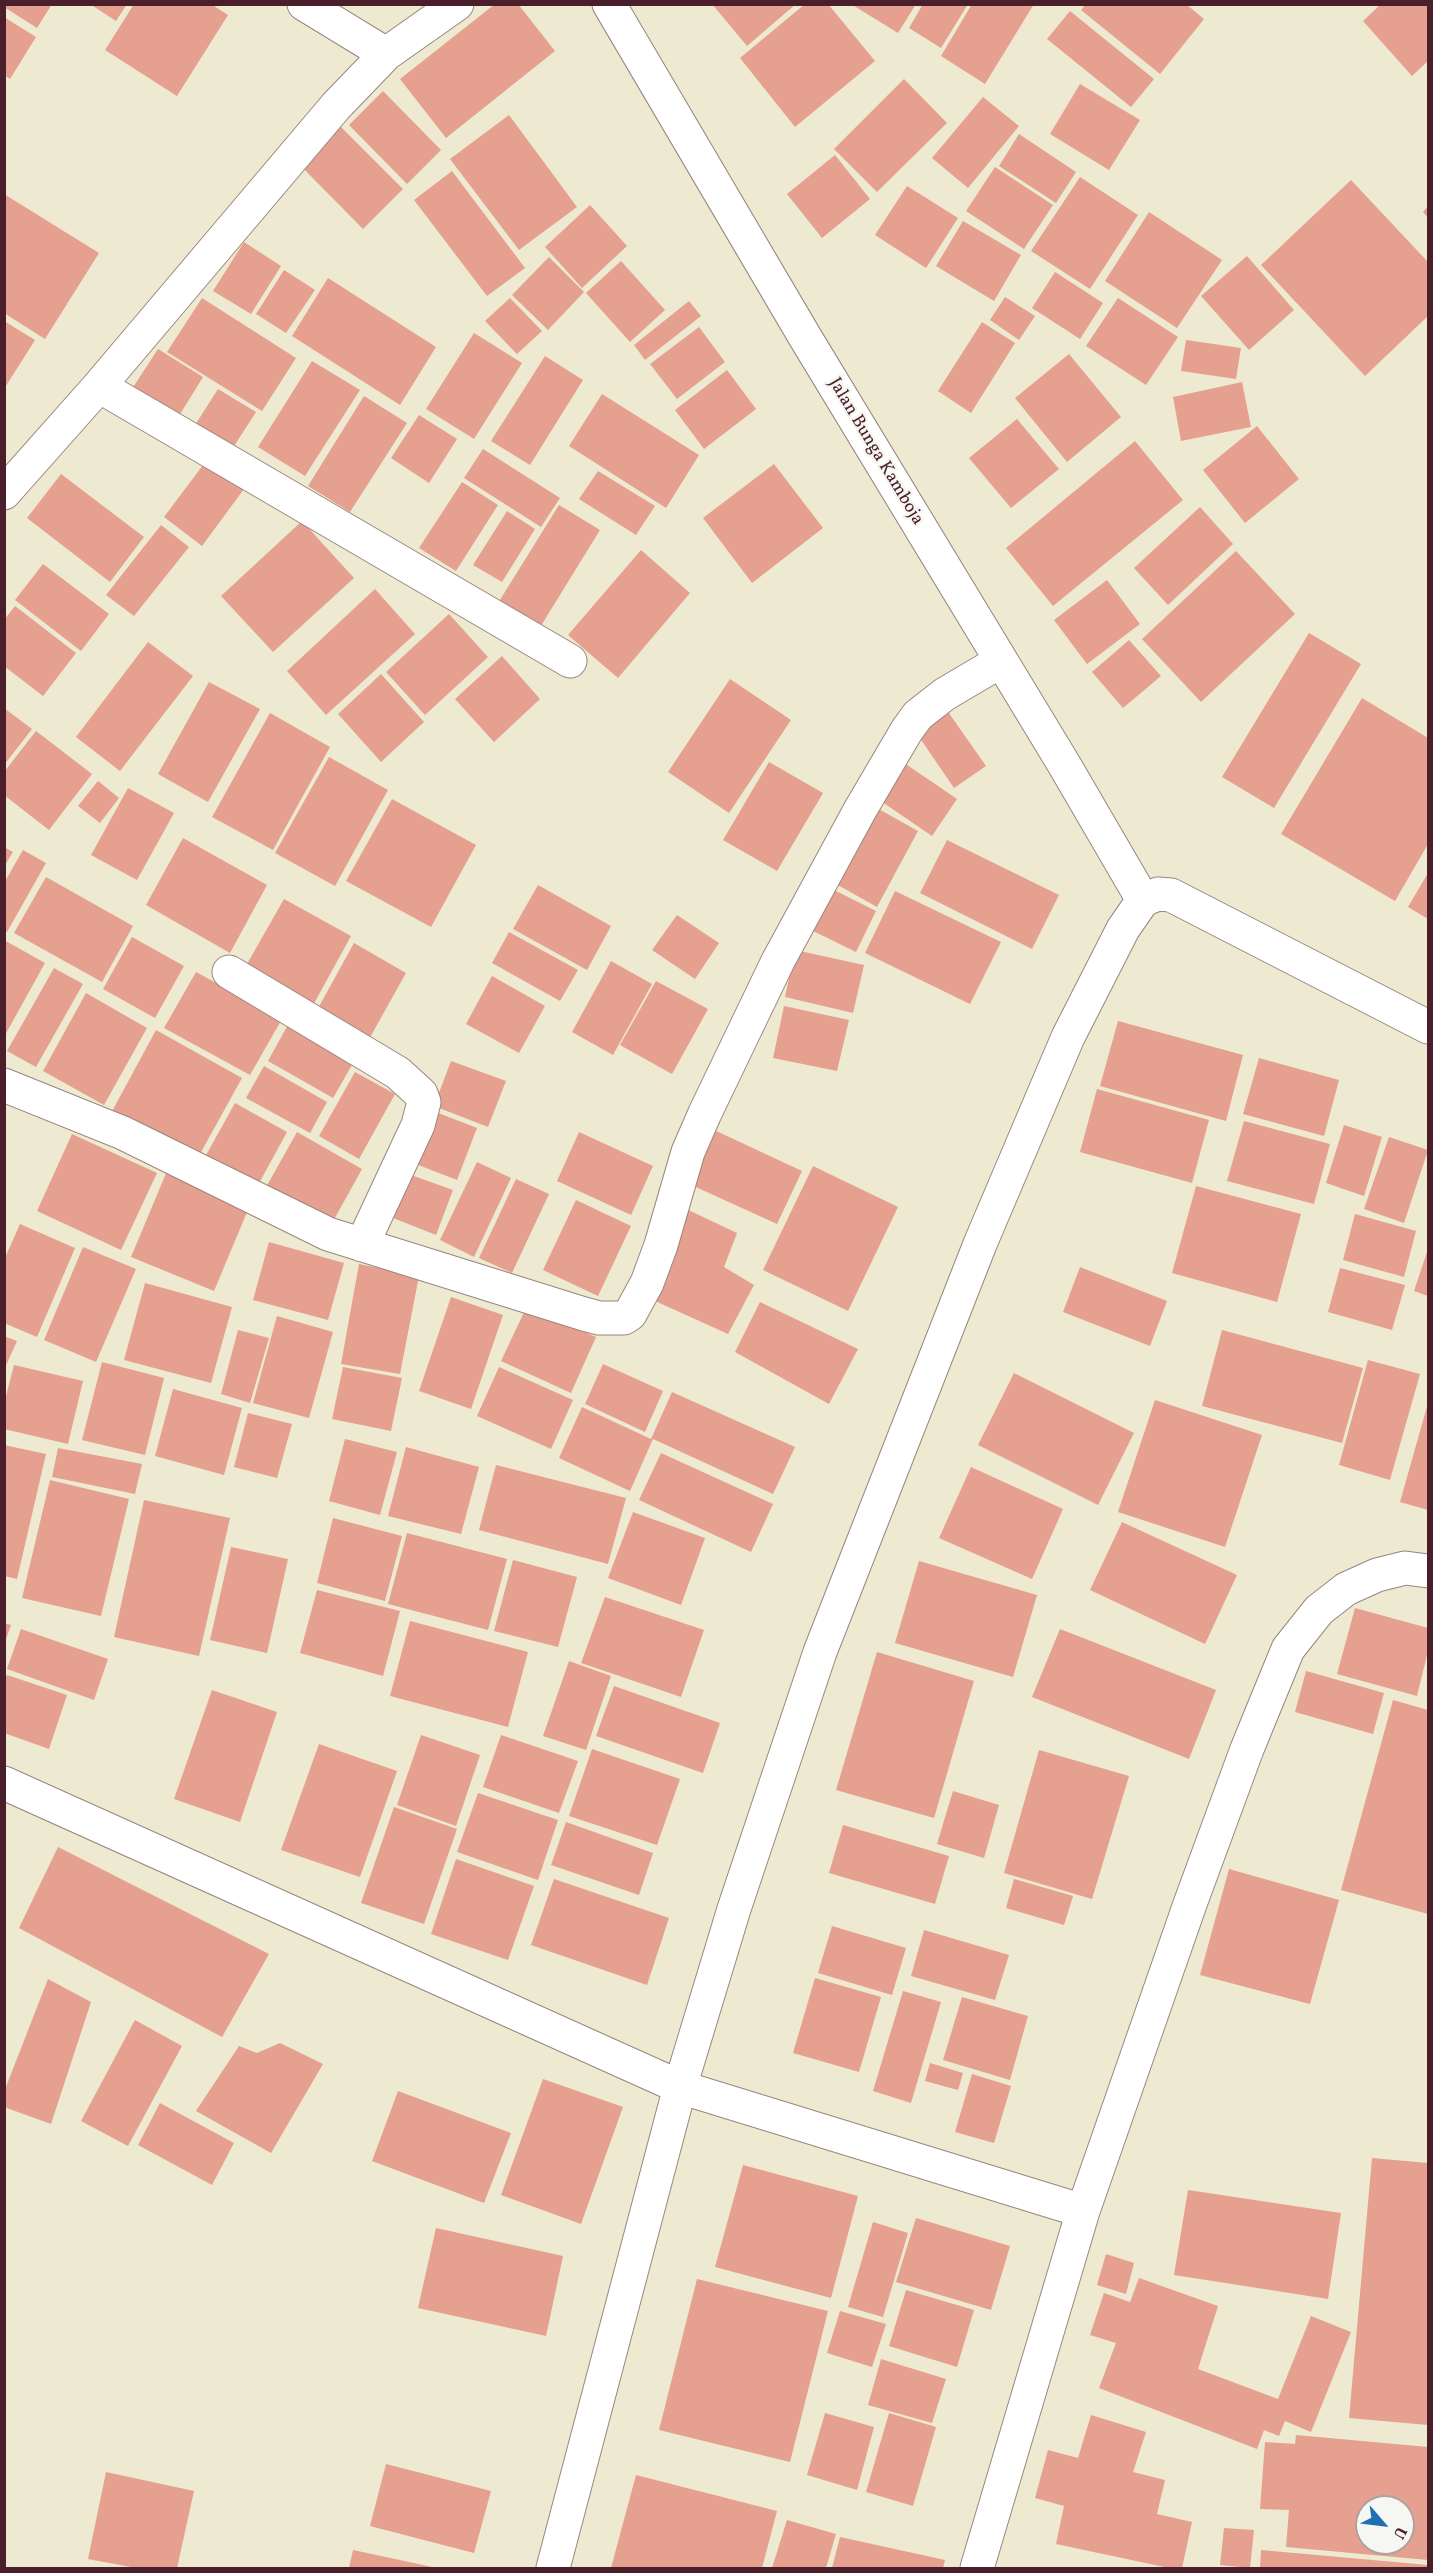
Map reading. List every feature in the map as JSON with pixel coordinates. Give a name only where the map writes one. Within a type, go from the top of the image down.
[{"type":"street","points":[[304,4],[386,54]]},
{"type":"street","points":[[4,493],[99,386],[308,138],[386,54],[458,4]]},
{"type":"street","name":"Jalan Bunga Kamboja","points":[[609,4],[1143,900]]},
{"type":"street","points":[[99,386],[570,661]]},
{"type":"street","points":[[4,1085],[123,1133],[328,1234],[584,1314],[615,1319],[630,1314],[650,1274],[687,1152],[778,961],[849,829],[907,730],[918,716],[945,694],[1001,661]]},
{"type":"street","points":[[553,2568],[680,2087],[734,1909],[833,1619],[980,1244],[1068,1037],[1123,928],[1143,900],[1158,894],[1171,895],[1428,1027]]},
{"type":"street","points":[[229,972],[398,1073],[421,1094],[424,1102],[418,1125],[362,1245]]},
{"type":"street","points":[[977,2568],[1083,2211],[1190,1904],[1247,1749],[1288,1648],[1319,1610],[1346,1589],[1377,1575],[1405,1568],[1428,1571]]},
{"type":"street","points":[[4,1782],[680,2087],[1083,2211]]},
{"type":"building","points":[[4,4],[52,4],[37,28],[4,7]]},
{"type":"building","points":[[90,4],[127,4],[116,21]]},
{"type":"building","points":[[134,4],[211,4],[228,15],[177,96],[105,50]]},
{"type":"building","points":[[495,4],[518,4],[555,51],[446,138],[400,79]]},
{"type":"building","points":[[712,4],[796,4],[747,46]]},
{"type":"building","points":[[805,4],[828,4],[875,61],[795,127],[740,58]]},
{"type":"building","points":[[851,4],[916,4],[898,33]]},
{"type":"building","points":[[923,4],[968,4],[941,48],[909,28]]},
{"type":"building","points":[[972,4],[1034,4],[985,84],[941,56]]},
{"type":"building","points":[[1086,4],[1186,4],[1204,19],[1160,74],[1081,10]]},
{"type":"building","points":[[1381,4],[1428,4],[1428,61],[1412,76],[1363,21]]},
{"type":"building","points":[[1070,11],[1154,79],[1131,107],[1047,39]]},
{"type":"building","points":[[4,17],[36,37],[10,79],[4,75]]},
{"type":"building","points":[[904,79],[947,123],[877,192],[834,149]]},
{"type":"building","points":[[1080,84],[1140,120],[1109,170],[1050,134]]},
{"type":"building","points":[[383,91],[441,150],[407,184],[349,125]]},
{"type":"building","points":[[983,97],[1019,126],[968,188],[932,158]]},
{"type":"building","points":[[509,115],[577,207],[519,250],[450,159]]},
{"type":"building","points":[[335,121],[403,189],[363,229],[296,161]]},
{"type":"building","points":[[1019,134],[1076,172],[1056,203],[999,166]]},
{"type":"building","points":[[835,155],[870,199],[822,238],[787,194]]},
{"type":"building","points":[[995,167],[1053,205],[1024,249],[966,211]]},
{"type":"building","points":[[452,171],[525,268],[487,296],[414,200]]},
{"type":"building","points":[[1080,177],[1138,215],[1090,289],[1031,251]]},
{"type":"building","points":[[1351,180],[1428,262],[1428,316],[1365,376],[1261,265]]},
{"type":"building","points":[[907,186],[958,218],[926,268],[875,235]]},
{"type":"building","points":[[4,194],[99,253],[45,339],[4,313]]},
{"type":"building","points":[[590,205],[627,246],[582,288],[545,247]]},
{"type":"building","points":[[1428,206],[1428,218],[1423,212]]},
{"type":"building","points":[[1149,212],[1222,260],[1177,328],[1105,281]]},
{"type":"building","points":[[963,221],[1021,255],[994,301],[936,266]]},
{"type":"building","points":[[244,242],[281,266],[251,314],[213,291]]},
{"type":"building","points":[[1247,256],[1294,310],[1249,350],[1201,296]]},
{"type":"building","points":[[549,257],[584,292],[548,330],[512,295]]},
{"type":"building","points":[[621,261],[665,310],[630,342],[586,293]]},
{"type":"building","points":[[284,270],[315,290],[286,333],[256,314]]},
{"type":"building","points":[[1055,272],[1103,303],[1080,339],[1032,308]]},
{"type":"building","points":[[328,278],[436,347],[400,405],[292,336]]},
{"type":"building","points":[[1005,297],[1035,316],[1019,340],[990,320]]},
{"type":"building","points":[[202,298],[296,358],[262,411],[167,352]]},
{"type":"building","points":[[510,298],[542,331],[517,354],[485,321]]},
{"type":"building","points":[[1118,298],[1178,337],[1146,385],[1086,346]]},
{"type":"building","points":[[689,301],[701,316],[645,360],[634,345]]},
{"type":"building","points":[[4,321],[35,340],[4,389]]},
{"type":"building","points":[[982,322],[1015,343],[971,413],[938,391]]},
{"type":"building","points":[[699,327],[725,362],[677,399],[650,364]]},
{"type":"building","points":[[474,333],[522,363],[474,439],[426,409]]},
{"type":"building","points":[[1186,340],[1241,348],[1236,379],[1181,371]]},
{"type":"building","points":[[158,349],[203,377],[174,424],[128,395]]},
{"type":"building","points":[[1069,354],[1121,417],[1067,462],[1015,398]]},
{"type":"building","points":[[545,356],[583,380],[530,465],[491,441]]},
{"type":"building","points":[[312,361],[360,390],[305,476],[258,447]]},
{"type":"building","points":[[727,370],[756,409],[704,449],[675,410]]},
{"type":"building","points":[[1242,382],[1251,427],[1181,441],[1173,397]]},
{"type":"building","points":[[218,389],[256,412],[227,457],[190,433]]},
{"type":"building","points":[[602,394],[699,455],[666,508],[569,446]]},
{"type":"building","points":[[364,396],[407,423],[350,512],[308,486]]},
{"type":"building","points":[[419,415],[457,439],[429,483],[391,458]]},
{"type":"building","points":[[1017,419],[1059,469],[1011,508],[969,458]]},
{"type":"building","points":[[1257,426],[1299,479],[1245,523],[1203,470]]},
{"type":"building","points":[[1135,441],[1183,500],[1053,606],[1006,548]]},
{"type":"building","points":[[483,449],[560,498],[541,527],[464,478]]},
{"type":"building","points":[[206,461],[244,489],[202,546],[164,517]]},
{"type":"building","points":[[774,464],[823,528],[752,583],[703,518]]},
{"type":"building","points":[[598,471],[655,506],[636,535],[579,499]]},
{"type":"building","points":[[61,474],[144,537],[110,582],[27,518]]},
{"type":"building","points":[[462,482],[498,505],[456,571],[419,548]]},
{"type":"building","points":[[559,505],[600,530],[539,629],[498,603]]},
{"type":"building","points":[[1200,507],[1233,544],[1168,605],[1134,568]]},
{"type":"building","points":[[507,511],[535,529],[502,582],[473,565]]},
{"type":"building","points":[[302,521],[354,578],[273,652],[221,596]]},
{"type":"building","points":[[161,525],[189,547],[134,616],[106,595]]},
{"type":"building","points":[[641,550],[690,593],[618,678],[568,635]]},
{"type":"building","points":[[1236,551],[1295,614],[1201,702],[1142,639]]},
{"type":"building","points":[[43,564],[109,614],[81,651],[15,600]]},
{"type":"building","points":[[1107,580],[1140,624],[1087,664],[1054,620]]},
{"type":"building","points":[[375,589],[415,634],[326,715],[287,671]]},
{"type":"building","points":[[15,606],[76,653],[43,696],[4,666],[4,620]]},
{"type":"building","points":[[449,614],[488,657],[425,715],[386,672]]},
{"type":"building","points":[[1309,633],[1361,664],[1274,808],[1222,777]]},
{"type":"building","points":[[1129,640],[1161,676],[1123,708],[1092,672]]},
{"type":"building","points":[[148,642],[193,676],[120,771],[76,737]]},
{"type":"building","points":[[502,656],[540,699],[494,742],[455,699]]},
{"type":"building","points":[[381,674],[424,722],[381,762],[338,714]]},
{"type":"building","points":[[730,679],[791,720],[729,813],[668,772]]},
{"type":"building","points":[[209,682],[260,709],[208,802],[158,774]]},
{"type":"building","points":[[1362,698],[1428,738],[1428,844],[1395,901],[1281,834]]},
{"type":"building","points":[[944,706],[986,766],[954,788],[913,728]]},
{"type":"building","points":[[4,708],[32,729],[4,765]]},
{"type":"building","points":[[270,713],[330,747],[273,850],[212,817]]},
{"type":"building","points":[[36,731],[92,774],[49,830],[4,795],[4,772]]},
{"type":"building","points":[[329,757],[388,790],[335,886],[275,853]]},
{"type":"building","points":[[897,758],[957,799],[932,836],[872,795]]},
{"type":"building","points":[[769,762],[823,793],[777,871],[723,840]]},
{"type":"building","points":[[98,781],[119,798],[100,823],[78,806]]},
{"type":"building","points":[[128,788],[174,813],[137,880],[91,855]]},
{"type":"building","points":[[392,799],[476,845],[431,927],[346,881]]},
{"type":"building","points":[[868,803],[918,831],[877,907],[827,879]]},
{"type":"building","points":[[183,838],[267,885],[230,953],[146,905]]},
{"type":"building","points":[[947,840],[1059,895],[1032,949],[920,893]]},
{"type":"building","points":[[4,847],[13,852],[4,867]]},
{"type":"building","points":[[23,850],[46,863],[7,932],[4,930],[4,883]]},
{"type":"building","points":[[1428,873],[1428,919],[1408,907]]},
{"type":"building","points":[[46,877],[133,926],[102,982],[14,933]]},
{"type":"building","points":[[538,885],[611,926],[587,970],[513,929]]},
{"type":"building","points":[[824,885],[876,911],[856,952],[805,927]]},
{"type":"building","points":[[895,891],[1001,942],[970,1004],[865,953]]},
{"type":"building","points":[[284,899],[351,936],[311,1009],[243,971]]},
{"type":"building","points":[[677,915],[719,943],[695,979],[652,950]]},
{"type":"building","points":[[509,932],[578,970],[560,1001],[492,963]]},
{"type":"building","points":[[132,937],[184,966],[155,1018],[103,989]]},
{"type":"building","points":[[4,940],[45,963],[4,1037]]},
{"type":"building","points":[[354,943],[406,973],[368,1041],[316,1012]]},
{"type":"building","points":[[795,950],[864,965],[853,1013],[785,997]]},
{"type":"building","points":[[611,961],[652,984],[613,1055],[572,1032]]},
{"type":"building","points":[[54,968],[83,984],[36,1067],[7,1051]]},
{"type":"building","points":[[196,972],[282,1019],[250,1075],[164,1028]]},
{"type":"building","points":[[492,976],[545,1006],[519,1053],[466,1024]]},
{"type":"building","points":[[656,981],[708,1009],[672,1074],[620,1045]]},
{"type":"building","points":[[86,993],[147,1028],[104,1105],[43,1071]]},
{"type":"building","points":[[784,1006],[849,1020],[837,1071],[773,1058]]},
{"type":"building","points":[[290,1021],[356,1058],[333,1098],[268,1061]]},
{"type":"building","points":[[1118,1021],[1243,1055],[1226,1121],[1100,1086]]},
{"type":"building","points":[[156,1030],[242,1078],[195,1163],[110,1115]]},
{"type":"building","points":[[1259,1058],[1339,1080],[1324,1136],[1243,1114]]},
{"type":"building","points":[[451,1061],[506,1081],[488,1127],[434,1106]]},
{"type":"building","points":[[264,1066],[327,1102],[310,1133],[246,1098]]},
{"type":"building","points":[[355,1072],[395,1094],[359,1159],[319,1136]]},
{"type":"building","points":[[1097,1089],[1209,1120],[1192,1183],[1080,1152]]},
{"type":"building","points":[[235,1103],[287,1132],[258,1185],[205,1157]]},
{"type":"building","points":[[428,1109],[477,1128],[457,1180],[408,1161]]},
{"type":"building","points":[[1244,1121],[1330,1144],[1314,1204],[1227,1181]]},
{"type":"building","points":[[1344,1125],[1382,1137],[1364,1196],[1326,1183]]},
{"type":"building","points":[[712,1129],[802,1171],[777,1224],[687,1183]]},
{"type":"building","points":[[297,1132],[362,1169],[331,1225],[265,1189]]},
{"type":"building","points":[[579,1132],[653,1166],[631,1215],[557,1181]]},
{"type":"building","points":[[72,1134],[157,1173],[121,1250],[37,1211]]},
{"type":"building","points":[[1389,1137],[1428,1150],[1404,1223],[1364,1209]]},
{"type":"building","points":[[477,1162],[511,1178],[474,1257],[440,1240]]},
{"type":"building","points":[[813,1166],[898,1207],[848,1311],[763,1270]]},
{"type":"building","points":[[167,1171],[250,1205],[214,1291],[131,1257]]},
{"type":"building","points":[[400,1171],[453,1190],[436,1235],[383,1214]]},
{"type":"building","points":[[516,1179],[549,1194],[512,1273],[479,1258]]},
{"type":"building","points":[[1196,1186],[1301,1214],[1277,1302],[1172,1273]]},
{"type":"building","points":[[576,1200],[631,1226],[598,1296],[543,1270]]},
{"type":"building","points":[[684,1208],[737,1233],[724,1267],[754,1285],[728,1334],[644,1296]]},
{"type":"building","points":[[1355,1214],[1416,1231],[1404,1277],[1343,1260]]},
{"type":"building","points":[[20,1224],[75,1248],[37,1337],[4,1323],[4,1260]]},
{"type":"building","points":[[269,1242],[344,1263],[328,1320],[253,1300]]},
{"type":"building","points":[[83,1247],[136,1269],[96,1362],[44,1340]]},
{"type":"building","points":[[1428,1249],[1428,1296],[1414,1291]]},
{"type":"building","points":[[359,1264],[419,1276],[400,1374],[341,1364]]},
{"type":"building","points":[[1080,1267],[1167,1301],[1150,1346],[1063,1312]]},
{"type":"building","points":[[1340,1268],[1405,1285],[1392,1330],[1328,1312]]},
{"type":"building","points":[[145,1283],[232,1307],[211,1383],[124,1360]]},
{"type":"building","points":[[451,1297],[503,1315],[471,1409],[419,1391]]},
{"type":"building","points":[[760,1302],[858,1349],[829,1404],[735,1352]]},
{"type":"building","points":[[527,1306],[596,1337],[571,1393],[501,1361]]},
{"type":"building","points":[[277,1316],[333,1332],[309,1418],[253,1403]]},
{"type":"building","points":[[238,1330],[269,1338],[250,1403],[221,1394]]},
{"type":"building","points":[[1222,1330],[1363,1368],[1342,1443],[1202,1406]]},
{"type":"building","points":[[4,1336],[17,1341],[4,1370]]},
{"type":"building","points":[[1368,1360],[1420,1374],[1390,1480],[1339,1465]]},
{"type":"building","points":[[102,1362],[164,1378],[145,1455],[82,1440]]},
{"type":"building","points":[[603,1364],[663,1391],[645,1432],[585,1404]]},
{"type":"building","points":[[14,1365],[83,1381],[68,1444],[4,1429],[4,1404]]},
{"type":"building","points":[[343,1367],[402,1378],[391,1431],[332,1419]]},
{"type":"building","points":[[499,1367],[573,1400],[551,1449],[477,1416]]},
{"type":"building","points":[[1014,1373],[1134,1433],[1098,1505],[978,1445]]},
{"type":"building","points":[[173,1389],[242,1408],[224,1475],[155,1456]]},
{"type":"building","points":[[672,1392],[795,1447],[773,1494],[653,1439],[630,1491],[559,1458],[582,1407],[651,1439]]},
{"type":"building","points":[[1155,1400],[1262,1435],[1225,1547],[1118,1512]]},
{"type":"building","points":[[1428,1403],[1428,1510],[1400,1502]]},
{"type":"building","points":[[248,1413],[292,1424],[277,1478],[234,1467]]},
{"type":"building","points":[[345,1439],[397,1452],[380,1515],[329,1501]]},
{"type":"building","points":[[4,1445],[46,1454],[17,1579],[4,1576]]},
{"type":"building","points":[[406,1447],[479,1467],[461,1534],[388,1516]]},
{"type":"building","points":[[58,1448],[142,1464],[135,1494],[52,1477]]},
{"type":"building","points":[[661,1453],[773,1504],[751,1552],[639,1500]]},
{"type":"building","points":[[496,1465],[626,1498],[608,1564],[479,1530]]},
{"type":"building","points":[[971,1467],[1063,1509],[1032,1579],[939,1538]]},
{"type":"building","points":[[50,1480],[129,1499],[101,1616],[22,1598]]},
{"type":"building","points":[[144,1500],[230,1518],[199,1656],[114,1637]]},
{"type":"building","points":[[633,1512],[705,1538],[681,1605],[608,1578]]},
{"type":"building","points":[[333,1518],[402,1536],[385,1601],[317,1583]]},
{"type":"building","points":[[1122,1522],[1237,1575],[1205,1644],[1090,1590]]},
{"type":"building","points":[[407,1533],[507,1559],[488,1630],[388,1604]]},
{"type":"building","points":[[231,1547],[288,1559],[267,1653],[210,1640]]},
{"type":"building","points":[[513,1560],[577,1577],[558,1647],[494,1631]]},
{"type":"building","points":[[919,1561],[1037,1595],[1013,1677],[895,1643]]},
{"type":"building","points":[[317,1590],[400,1611],[383,1676],[300,1653]]},
{"type":"building","points":[[605,1597],[704,1630],[681,1697],[581,1663]]},
{"type":"building","points":[[1355,1608],[1428,1628],[1428,1651],[1417,1696],[1337,1674]]},
{"type":"building","points":[[410,1621],[528,1652],[508,1727],[390,1696]]},
{"type":"building","points":[[4,1623],[11,1625],[5,1642],[4,1642]]},
{"type":"building","points":[[21,1629],[108,1659],[94,1700],[7,1669]]},
{"type":"building","points":[[1060,1629],[1216,1690],[1189,1759],[1032,1697]]},
{"type":"building","points":[[877,1652],[974,1681],[934,1818],[836,1790]]},
{"type":"building","points":[[569,1661],[611,1676],[586,1750],[543,1736]]},
{"type":"building","points":[[1306,1671],[1384,1693],[1373,1734],[1295,1712]]},
{"type":"building","points":[[7,1675],[67,1695],[49,1749],[4,1733],[4,1682]]},
{"type":"building","points":[[614,1686],[720,1723],[703,1773],[596,1736]]},
{"type":"building","points":[[212,1690],[277,1712],[240,1822],[174,1799]]},
{"type":"building","points":[[1393,1700],[1428,1710],[1428,1914],[1341,1890]]},
{"type":"building","points":[[421,1735],[480,1755],[456,1826],[397,1805]]},
{"type":"building","points":[[501,1735],[578,1761],[559,1813],[483,1787]]},
{"type":"building","points":[[319,1744],[397,1771],[360,1877],[281,1850]]},
{"type":"building","points":[[592,1749],[680,1779],[657,1845],[569,1816]]},
{"type":"building","points":[[1039,1750],[1129,1776],[1092,1899],[1004,1873]]},
{"type":"building","points":[[953,1791],[999,1805],[984,1858],[937,1844]]},
{"type":"building","points":[[478,1793],[558,1820],[538,1880],[457,1852]]},
{"type":"building","points":[[394,1807],[457,1829],[424,1924],[361,1903]]},
{"type":"building","points":[[566,1822],[653,1853],[639,1895],[551,1865]]},
{"type":"building","points":[[843,1825],[949,1856],[935,1904],[829,1873]]},
{"type":"building","points":[[58,1847],[269,1954],[222,2037],[19,1928]]},
{"type":"building","points":[[456,1859],[534,1886],[508,1960],[431,1934]]},
{"type":"building","points":[[1229,1869],[1339,1900],[1310,2004],[1200,1975]]},
{"type":"building","points":[[554,1879],[669,1918],[647,1985],[531,1945]]},
{"type":"building","points":[[1014,1879],[1073,1896],[1064,1925],[1006,1908]]},
{"type":"building","points":[[832,1926],[906,1948],[892,1995],[818,1973]]},
{"type":"building","points":[[924,1930],[1009,1955],[995,2000],[911,1976]]},
{"type":"building","points":[[815,1978],[881,1997],[859,2072],[793,2053]]},
{"type":"building","points":[[48,1979],[91,2002],[51,2124],[4,2107],[4,2092]]},
{"type":"building","points":[[903,1991],[941,2002],[911,2103],[873,2091]]},
{"type":"building","points":[[962,1997],[1028,2016],[1010,2080],[943,2060]]},
{"type":"building","points":[[135,2020],[182,2046],[128,2146],[81,2121]]},
{"type":"building","points":[[280,2043],[323,2064],[271,2153],[196,2111],[239,2046],[257,2053]]},
{"type":"building","points":[[930,2063],[963,2073],[958,2090],[925,2081]]},
{"type":"building","points":[[972,2074],[1011,2086],[994,2143],[955,2132]]},
{"type":"building","points":[[543,2079],[623,2107],[581,2224],[501,2195]]},
{"type":"building","points":[[398,2091],[511,2133],[484,2203],[372,2161]]},
{"type":"building","points":[[160,2103],[234,2143],[212,2185],[138,2145]]},
{"type":"building","points":[[1372,2158],[1428,2163],[1428,2425],[1349,2418]]},
{"type":"building","points":[[743,2165],[858,2196],[831,2298],[715,2267]]},
{"type":"building","points":[[1188,2190],[1341,2213],[1328,2299],[1174,2275]]},
{"type":"building","points":[[916,2218],[1010,2246],[991,2310],[896,2282]]},
{"type":"building","points":[[873,2222],[908,2233],[883,2317],[848,2307]]},
{"type":"building","points":[[436,2228],[563,2256],[546,2336],[418,2308]]},
{"type":"building","points":[[1106,2254],[1134,2263],[1126,2294],[1097,2285]]},
{"type":"building","points":[[1139,2278],[1218,2306],[1198,2369],[1278,2399],[1311,2316],[1351,2332],[1311,2432],[1285,2421],[1279,2436],[1264,2430],[1257,2449],[1099,2388],[1116,2343],[1090,2335],[1104,2293],[1130,2302]]},
{"type":"building","points":[[697,2279],[828,2311],[790,2462],[659,2430]]},
{"type":"building","points":[[906,2290],[974,2310],[957,2367],[889,2346]]},
{"type":"building","points":[[840,2311],[886,2324],[872,2367],[827,2353]]},
{"type":"building","points":[[881,2359],[946,2379],[932,2423],[868,2405]]},
{"type":"building","points":[[825,2413],[874,2427],[857,2490],[807,2475]]},
{"type":"building","points":[[889,2413],[936,2427],[913,2506],[866,2492]]},
{"type":"building","points":[[1091,2415],[1146,2432],[1133,2472],[1165,2480],[1157,2514],[1192,2522],[1182,2568],[1169,2568],[1056,2544],[1064,2506],[1035,2498],[1048,2450],[1078,2458]]},
{"type":"building","points":[[1296,2435],[1428,2447],[1428,2560],[1373,2555],[1415,2555],[1415,2495],[1355,2495],[1355,2553],[1286,2547],[1289,2510],[1260,2509],[1265,2442],[1295,2444]]},
{"type":"building","points":[[386,2464],[491,2491],[474,2553],[370,2526]]},
{"type":"building","points":[[106,2472],[194,2491],[177,2568],[136,2568],[88,2559]]},
{"type":"building","points":[[636,2475],[777,2511],[762,2568],[611,2568]]},
{"type":"building","points":[[787,2520],[836,2534],[826,2568],[772,2568]]},
{"type":"building","points":[[1224,2528],[1254,2530],[1250,2568],[1220,2565]]},
{"type":"building","points":[[840,2537],[945,2560],[943,2568],[832,2568]]},
{"type":"building","points":[[353,2550],[437,2568],[349,2568]]},
{"type":"building","points":[[1261,2550],[1428,2565],[1428,2568],[1260,2568]]}]
